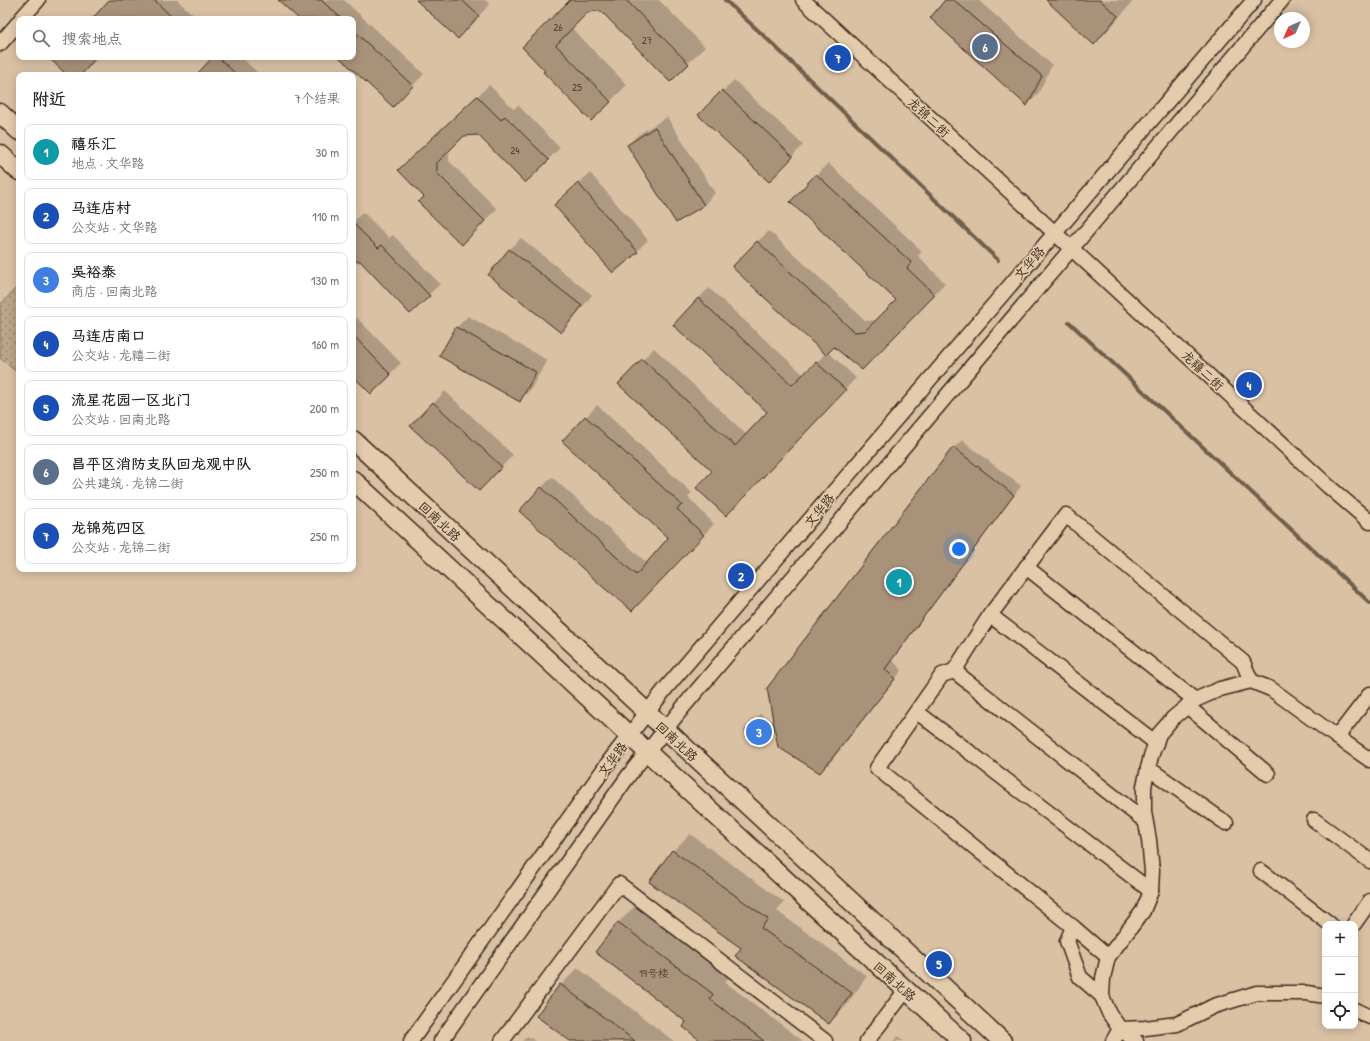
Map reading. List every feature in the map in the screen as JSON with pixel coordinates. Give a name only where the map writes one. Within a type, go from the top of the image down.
[{"type":"main road","points":[[0,113],[16,128]]},
{"type":"main road","points":[[0,154],[16,168]]},
{"type":"main road","name":"回南北路","points":[[356,443],[1002,1041]]},
{"type":"main road","name":"回南北路","points":[[356,483],[629,736],[962,1041]]},
{"type":"street","points":[[25,16],[38,0]]},
{"type":"street","name":"龙锦二街","points":[[803,0],[1055,233]]},
{"type":"street","name":"文华路","points":[[410,1041],[611,759],[666,688],[1254,0]]},
{"type":"street","name":"文华路","points":[[441,1041],[629,775],[647,752],[1282,0]]},
{"type":"street","points":[[0,44],[16,25]]},
{"type":"street","name":"龙禧二街","points":[[1055,233],[1370,522]]},
{"type":"street","points":[[1108,958],[1073,927],[877,768],[942,675],[954,671],[990,615],[1066,515],[1243,662],[1251,681]]},
{"type":"street","points":[[1026,567],[1191,703],[1268,774]]},
{"type":"street","points":[[990,615],[1156,743]]},
{"type":"street","points":[[954,671],[1145,821]]},
{"type":"street","points":[[1117,1035],[1102,996],[1103,978],[1108,958],[1143,911],[1151,891],[1152,871],[1144,812],[1144,786],[1151,756],[1159,734],[1173,718],[1191,703],[1220,688],[1251,681],[1272,689],[1370,760]]},
{"type":"street","points":[[1337,736],[1370,694]]},
{"type":"street","points":[[916,712],[1151,891]]},
{"type":"street","points":[[1148,768],[1226,823]]},
{"type":"street","points":[[1314,820],[1370,861]]},
{"type":"street","points":[[1261,871],[1326,921]]},
{"type":"street","points":[[502,1041],[619,884],[825,1041]]},
{"type":"street","points":[[1356,921],[1370,901]]},
{"type":"street","points":[[1073,927],[1067,941],[1080,977],[1102,996]]},
{"type":"street","points":[[867,1041],[906,990]]},
{"type":"street","points":[[1117,1035],[1145,1028],[1177,1024],[1214,1006],[1257,993],[1322,996]]},
{"type":"street","points":[[1358,1011],[1370,1017]]},
{"type":"street","points":[[1117,1035],[1136,1041]]},
{"type":"shaded area","points":[[16,288],[16,371],[0,358],[0,305]]},
{"type":"building","points":[[109,0],[154,0],[171,16],[95,16]]},
{"type":"building","points":[[278,0],[321,0],[339,16],[296,16]]},
{"type":"building","points":[[416,0],[462,0],[479,16],[458,39]]},
{"type":"building","points":[[570,0],[626,0],[689,64],[670,82],[601,11],[588,12],[556,45],[611,102],[591,121],[543,72],[545,71],[522,47]]},
{"type":"building","points":[[945,0],[954,0],[1042,76],[1027,106],[930,18]]},
{"type":"building","points":[[1046,0],[1100,0],[1118,16],[1094,45]]},
{"type":"building","points":[[356,33],[413,86],[393,107],[342,60],[356,60]]},
{"type":"building","points":[[51,60],[94,60],[84,72],[64,72]]},
{"type":"building","points":[[210,60],[221,60],[234,72],[199,72]]},
{"type":"building","points":[[722,90],[793,157],[769,182],[698,115]]},
{"type":"building","points":[[477,96],[501,120],[505,116],[549,160],[525,183],[478,135],[464,136],[437,163],[437,173],[485,221],[462,245],[418,202],[424,197],[398,170]]},
{"type":"building","points":[[655,127],[704,205],[676,223],[627,145]]},
{"type":"building","points":[[816,174],[912,263],[907,268],[935,295],[862,370],[834,347],[826,355],[732,267],[757,241],[854,332],[865,331],[896,300],[790,202]]},
{"type":"building","points":[[578,183],[638,252],[613,273],[554,205]]},
{"type":"building","points":[[356,226],[378,248],[382,245],[430,296],[410,314],[360,261],[356,262]]},
{"type":"building","points":[[509,249],[582,306],[561,333],[488,275]]},
{"type":"building","points":[[698,298],[792,385],[816,362],[846,390],[726,516],[696,488],[712,471],[618,384],[642,359],[735,446],[767,412],[673,325]]},
{"type":"building","points":[[456,327],[536,372],[520,402],[439,356]]},
{"type":"building","points":[[356,338],[391,375],[371,394],[356,379]]},
{"type":"building","points":[[433,402],[502,467],[479,491],[410,426]]},
{"type":"building","points":[[585,416],[682,505],[677,509],[704,535],[632,611],[603,587],[519,511],[541,487],[636,575],[668,538],[562,441]]},
{"type":"building","points":[[953,447],[1014,495],[885,669],[895,679],[820,773],[778,747],[767,688]]},
{"type":"building","points":[[754,719],[772,733],[763,745],[745,731]]},
{"type":"building","points":[[672,850],[768,919],[761,928],[852,993],[829,1024],[735,956],[741,948],[649,882]]},
{"type":"building","points":[[618,922],[713,994],[710,999],[764,1041],[701,1041],[683,1027],[686,1022],[595,952]]},
{"type":"building","points":[[560,984],[635,1041],[570,1041],[536,1016]]},
{"type":"waterway","points":[[725,0],[998,260]]},
{"type":"waterway","points":[[1069,322],[1370,603]]},
{"type":"place","name":"昌平区消防支队回龙观中队","points":[[985,47]]},
{"type":"place","name":"龙锦苑四区","points":[[838,58]]},
{"type":"place","name":"马连店南口","points":[[1249,385]]},
{"type":"place","name":"马连店村","points":[[741,576]]},
{"type":"place","name":"禧乐汇","points":[[899,582]]},
{"type":"place","name":"吴裕泰","points":[[759,732]]},
{"type":"place","name":"流星花园一区北门","points":[[939,964]]}]
